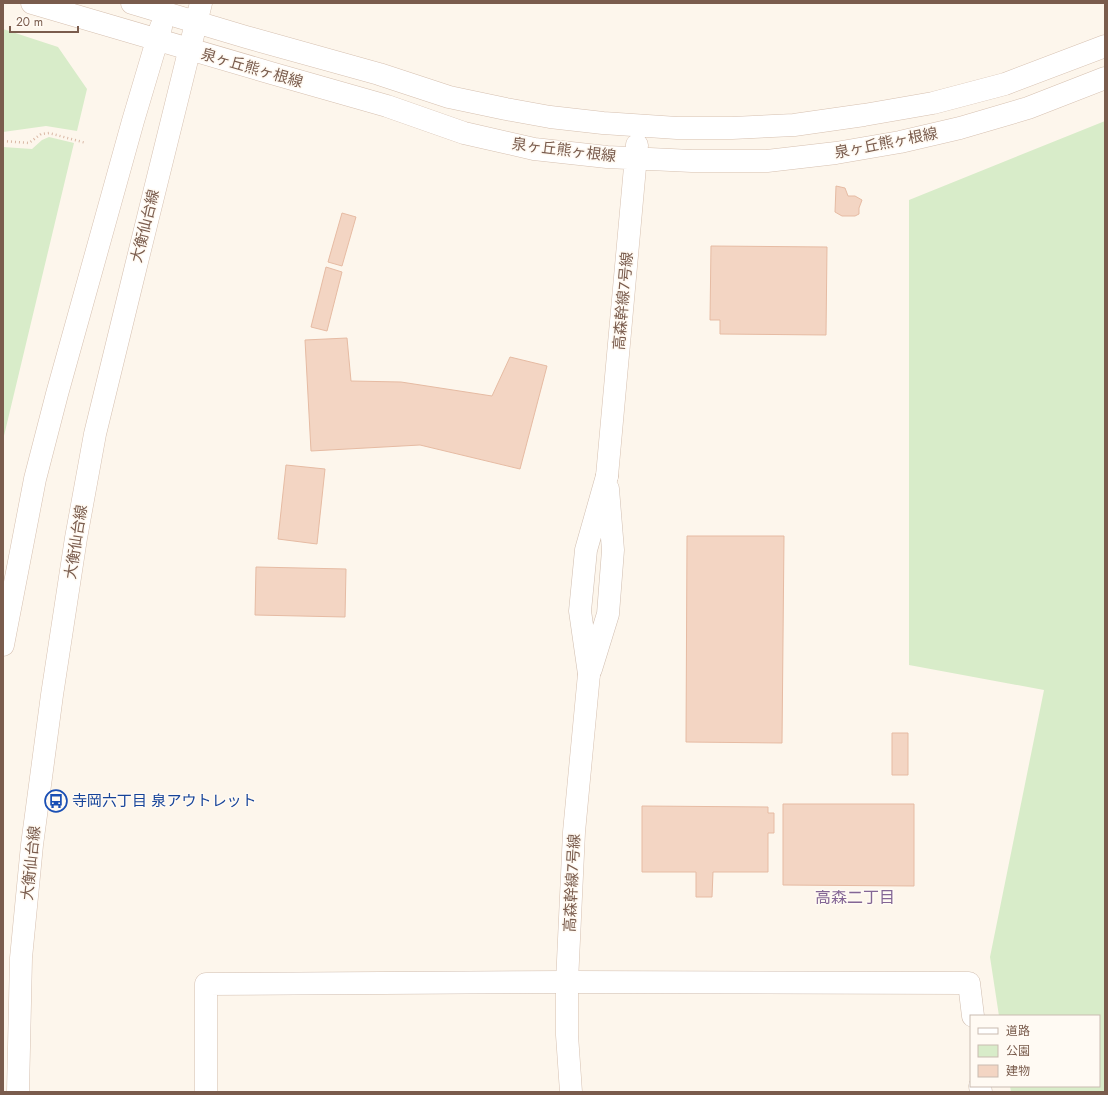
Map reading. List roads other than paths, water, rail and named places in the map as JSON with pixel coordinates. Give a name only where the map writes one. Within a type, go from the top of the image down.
[{"type":"main road","name":"泉ヶ丘熊ヶ根線","points":[[32,3],[387,106],[464,133],[534,149],[607,157],[692,161],[767,161],[843,152],[900,142],[960,128],[1028,108],[1105,78]]},
{"type":"main road","name":"泉ヶ丘熊ヶ根線","points":[[132,3],[199,12],[379,74],[456,98],[550,117],[639,126],[677,128],[732,128],[794,125],[879,113],[933,103],[1005,84],[1105,46]]},
{"type":"main road","points":[[3,645],[39,465],[57,394],[114,189],[167,8]]},
{"type":"main road","name":"大衡仙台線","points":[[18,1092],[21,958],[32,853],[52,695],[76,538],[95,434],[137,258],[199,12]]},
{"type":"main road","name":"高森幹線７号線","points":[[571,1092],[567,1035],[567,982],[574,832],[589,674],[580,611],[586,550],[607,476],[639,126]]},
{"type":"main road","points":[[206,1092],[206,984],[567,982],[969,983],[973,1015]]},
{"type":"place","name":"寺岡六丁目 泉アウトレット","points":[[56,801]]},
{"type":"district","name":"高森二丁目","points":[[855,897]]}]
